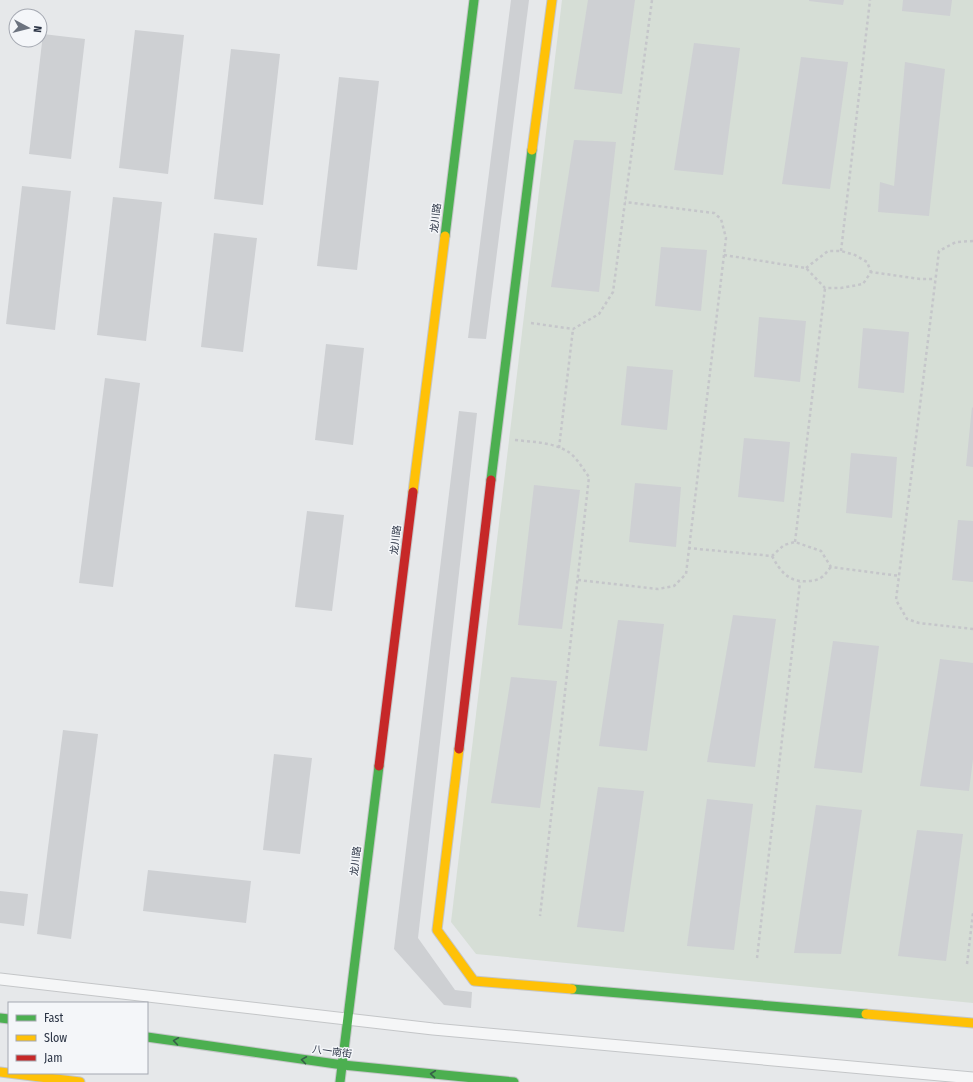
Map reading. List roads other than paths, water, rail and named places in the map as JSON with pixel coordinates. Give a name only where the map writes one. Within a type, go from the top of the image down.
[{"type":"street","name":"龙川路","points":[[340,1082],[474,0]]},
{"type":"street","points":[[552,0],[510,320],[437,930],[474,981],[973,1023]]},
{"type":"street","name":"八一南街","points":[[148,1037],[343,1065],[514,1082]]},
{"type":"street","points":[[16,1074],[80,1082]]},
{"type":"lane","points":[[0,979],[433,1028],[973,1078]]}]
